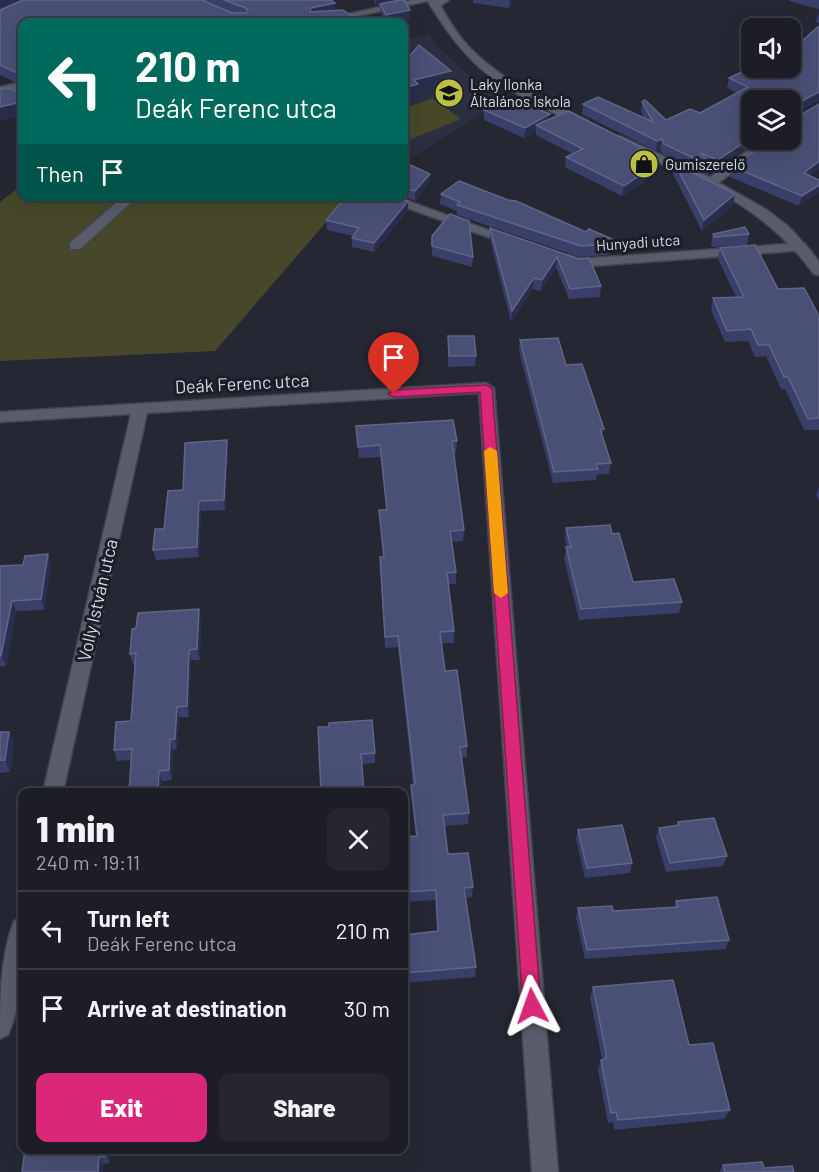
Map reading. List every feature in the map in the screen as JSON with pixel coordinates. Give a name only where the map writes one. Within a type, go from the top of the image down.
[{"type":"street","points":[[339,18],[435,1],[451,32],[484,66],[509,85],[710,183],[768,216],[801,247],[819,271]]},
{"type":"street","points":[[0,90],[18,86]]},
{"type":"street","points":[[0,90],[18,97]]},
{"type":"street","points":[[710,183],[756,150]]},
{"type":"street","points":[[75,246],[126,201]]},
{"type":"street","points":[[395,201],[523,244]]},
{"type":"street","name":"Hunyadi utca","points":[[556,255],[578,263],[801,247]]},
{"type":"street","name":"Deák Ferenc utca","points":[[0,417],[486,388],[545,1172]]},
{"type":"street","name":"Volly István utca","points":[[54,788],[140,409]]},
{"type":"street","points":[[0,1027],[18,946]]},
{"type":"shaded area","name":"Laky Ilonka Általános Iskola","points":[[429,34],[434,43],[482,88],[507,98],[411,158],[408,157],[408,40]]},
{"type":"green space","points":[[432,98],[461,119],[408,140],[408,107]]},
{"type":"green space","points":[[18,188],[18,201],[344,201],[215,351],[0,361],[0,202]]},
{"type":"building","points":[[23,0],[202,0],[232,13],[246,13],[248,9],[224,0],[331,0],[335,3],[311,8],[310,12],[343,10],[354,18],[18,18],[18,73],[0,65],[0,10]]},
{"type":"building","points":[[404,0],[410,10],[386,15],[380,4]]},
{"type":"building","points":[[819,26],[819,92],[801,102],[801,90],[742,90],[748,87],[729,78],[741,72],[741,78],[801,78],[801,42]]},
{"type":"building","points":[[419,45],[451,71],[414,80],[418,84],[408,87],[408,58]]},
{"type":"building","points":[[5,88],[18,91],[18,103],[0,107],[0,90]]},
{"type":"building","points":[[741,91],[741,144],[718,160],[700,153],[712,164],[710,166],[664,144],[662,139],[657,141],[583,104],[598,97],[653,122],[642,102],[645,100],[666,120],[690,109],[700,113]]},
{"type":"building","points":[[505,97],[550,114],[525,128],[484,110]]},
{"type":"building","points":[[819,104],[819,161],[804,173],[819,180],[819,185],[802,196],[733,167],[756,150],[801,150],[801,115]]},
{"type":"building","points":[[568,111],[642,148],[636,151],[645,172],[624,186],[566,157],[583,149],[536,125]]},
{"type":"building","points":[[408,164],[430,174],[415,191],[408,189]]},
{"type":"building","points":[[675,164],[735,194],[704,220]]},
{"type":"building","points":[[459,181],[516,201],[586,232],[589,229],[614,240],[608,244],[581,246],[457,205],[460,202],[441,194]]},
{"type":"building","points":[[343,201],[408,201],[374,243],[352,238],[359,228],[326,220]]},
{"type":"building","points":[[450,214],[469,221],[473,257],[432,246],[432,236]]},
{"type":"building","points":[[745,227],[749,234],[714,237],[713,234]]},
{"type":"building","points":[[490,228],[579,259],[589,258],[601,286],[570,289],[557,257],[542,280],[534,278],[512,311]]},
{"type":"building","points":[[755,245],[778,289],[804,288],[819,316],[819,418],[808,419],[788,377],[784,377],[769,345],[758,345],[751,329],[727,331],[713,298],[744,297],[720,248]]},
{"type":"building","points":[[448,336],[474,336],[476,356],[449,356]]},
{"type":"building","points":[[558,338],[566,365],[582,364],[604,429],[600,429],[611,463],[596,464],[598,469],[554,472],[520,340]]},
{"type":"building","points":[[453,420],[457,441],[452,441],[464,530],[450,531],[456,572],[447,573],[454,631],[440,632],[445,671],[457,670],[467,746],[460,747],[469,813],[443,815],[448,854],[468,853],[473,887],[464,888],[476,967],[408,973],[408,935],[438,931],[436,890],[408,892],[408,837],[417,836],[411,785],[415,784],[398,636],[385,637],[380,557],[384,557],[379,510],[387,510],[380,445],[358,447],[356,426]]},
{"type":"building","points":[[227,440],[224,500],[199,501],[197,547],[153,550],[155,529],[164,529],[168,491],[183,490],[185,443]]},
{"type":"building","points":[[610,525],[612,534],[619,533],[633,582],[674,579],[682,602],[581,609],[566,547],[571,547],[566,528]]},
{"type":"building","points":[[48,554],[41,599],[12,601],[0,656],[0,566],[23,565],[25,556]]},
{"type":"building","points":[[199,609],[197,649],[189,650],[187,706],[177,707],[175,739],[170,739],[169,770],[159,771],[158,788],[129,788],[132,749],[114,750],[116,722],[131,721],[136,653],[130,654],[132,629],[136,628],[138,613]]},
{"type":"building","points":[[372,720],[375,753],[361,754],[364,788],[321,788],[318,727],[329,727],[329,723]]},
{"type":"building","points":[[0,732],[9,732],[5,760],[0,760]]},
{"type":"building","points":[[714,818],[727,856],[670,863],[659,828],[679,825],[678,822]]},
{"type":"building","points":[[622,825],[632,863],[587,868],[578,830]]},
{"type":"building","points":[[717,897],[729,940],[587,950],[578,908],[612,906],[613,911],[678,907],[676,901]]},
{"type":"building","points":[[673,980],[689,1045],[713,1043],[730,1110],[618,1120],[616,1112],[611,1113],[601,1060],[606,1059],[606,1053],[593,987]]},
{"type":"building","points":[[24,1154],[106,1154],[106,1156],[99,1157],[98,1172],[22,1172]]},
{"type":"building","points":[[762,1162],[764,1168],[792,1166],[794,1172],[725,1172],[723,1165]]},
{"type":"slow traffic","points":[[490,451],[501,593]]},
{"type":"place","name":"Laky Ilonka Általános Iskola","points":[[449,93]]},
{"type":"place","name":"Gumiszerelő","points":[[644,164]]},
{"type":"route","points":[[394,394],[486,388],[532,1006]]}]
